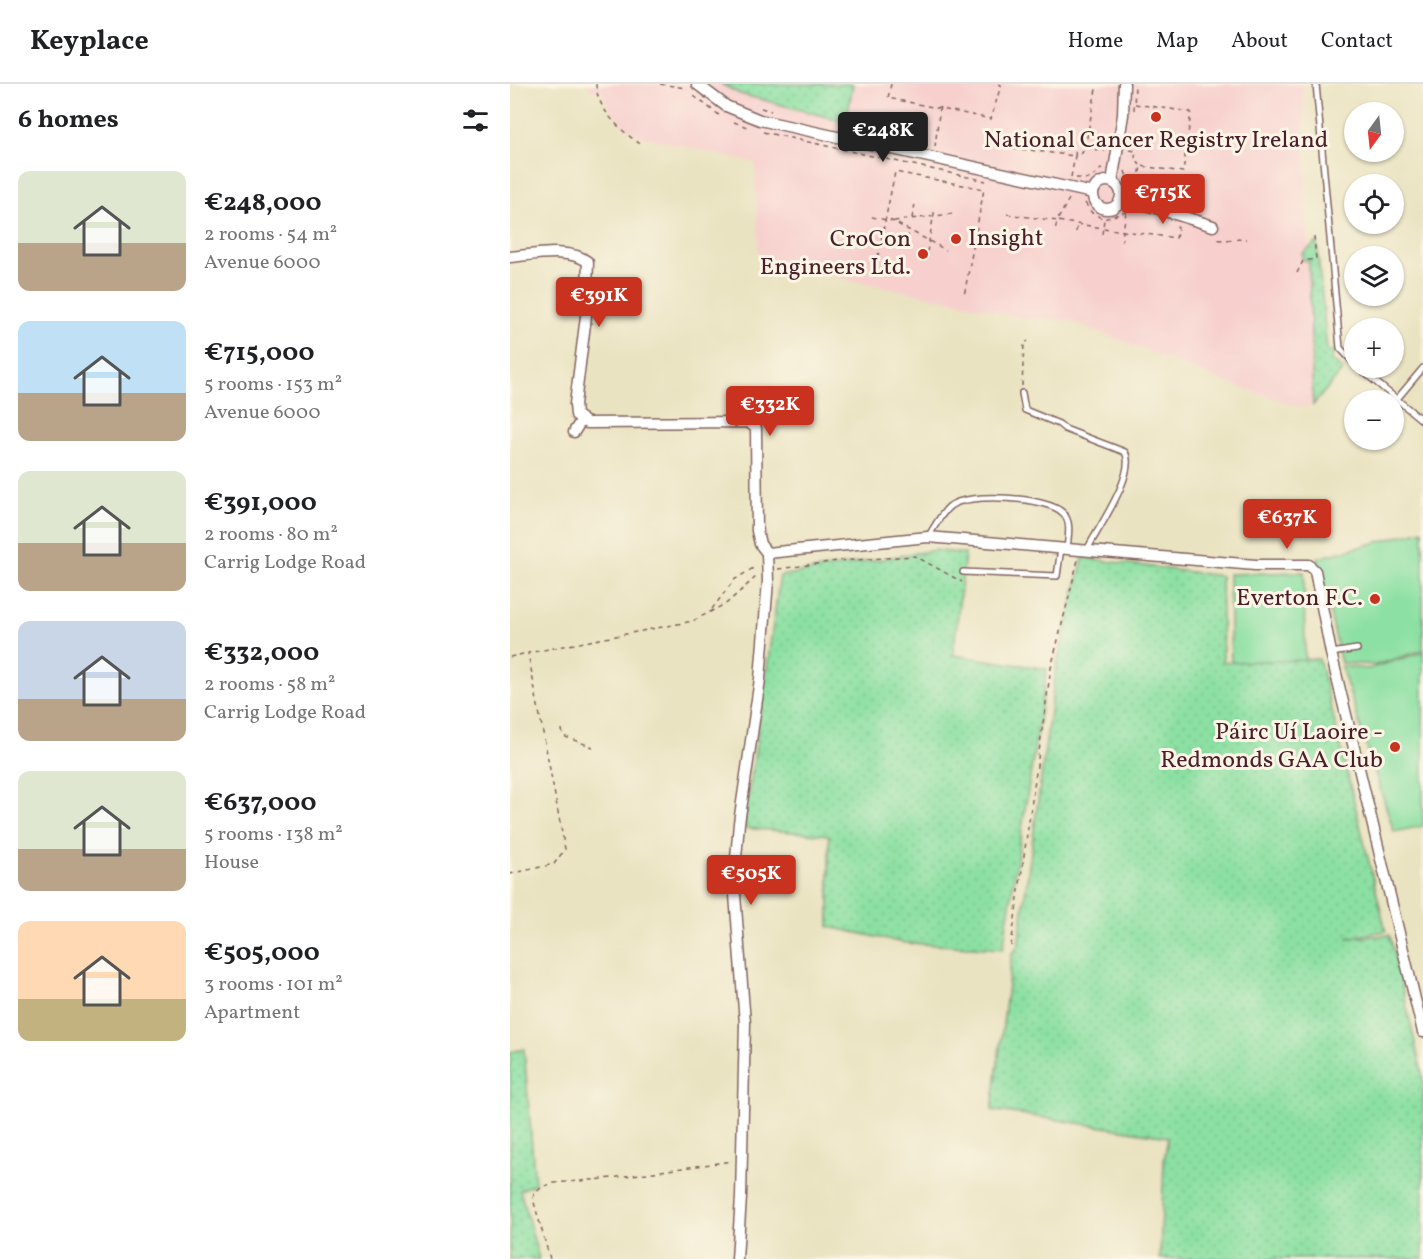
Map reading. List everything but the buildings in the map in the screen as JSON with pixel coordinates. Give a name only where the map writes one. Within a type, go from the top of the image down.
[{"type":"street","points":[[698,84],[726,106],[760,120],[1093,193]]},
{"type":"street","points":[[1112,182],[1123,115],[1124,84]]},
{"type":"street","points":[[1112,182],[1119,188],[1121,197],[1118,205],[1105,209],[1097,205],[1093,193],[1098,184],[1112,182]]},
{"type":"street","points":[[1121,197],[1213,226]]},
{"type":"street","points":[[510,257],[546,254],[580,256],[588,262],[586,316],[575,404],[576,415],[587,423],[748,422],[756,428],[757,531],[767,558],[760,679],[739,823],[734,882],[745,1023],[737,1259]]},
{"type":"street","points":[[574,432],[582,419]]},
{"type":"street","points":[[767,558],[928,537],[1255,565],[1309,565],[1315,571],[1331,653],[1423,1032]]},
{"type":"lane","points":[[1316,84],[1340,348],[1344,352]]},
{"type":"lane","points":[[1404,391],[1423,368]]},
{"type":"lane","points":[[1371,378],[1386,390]]},
{"type":"lane","points":[[1022,393],[1026,410],[1059,424],[1065,429],[1125,452],[1129,459],[1125,478],[1083,550]]},
{"type":"lane","points":[[1404,405],[1423,421]]},
{"type":"lane","points":[[928,537],[950,506],[972,497],[1024,499],[1062,511],[1069,521],[1057,576],[963,572]]},
{"type":"lane","points":[[1331,653],[1357,649]]},
{"type":"path","points":[[596,84],[604,107],[619,128],[642,145]]},
{"type":"path","points":[[660,84],[687,88],[684,84]]},
{"type":"path","points":[[891,84],[888,99],[992,119],[1001,85],[998,84]]},
{"type":"path","points":[[1013,148],[1075,156],[1082,153],[1085,148],[1096,89]]},
{"type":"path","points":[[1128,150],[1136,151],[1135,158],[1141,166],[1183,172],[1191,112],[1135,104]]},
{"type":"path","points":[[935,148],[940,105]]},
{"type":"path","points":[[752,106],[773,111]]},
{"type":"path","points":[[1076,147],[1072,177],[1090,179],[1103,167]]},
{"type":"path","points":[[1085,148],[1107,152],[1106,158]]},
{"type":"path","points":[[1125,170],[1128,183],[1137,190],[1141,166]]},
{"type":"path","points":[[876,266],[895,172],[984,189],[964,296]]},
{"type":"path","points":[[1055,232],[1057,221],[1070,199]]},
{"type":"path","points":[[1080,201],[1094,215],[1104,219],[1132,212]]},
{"type":"path","points":[[912,219],[915,204]]},
{"type":"path","points":[[927,252],[935,208]]},
{"type":"path","points":[[1122,241],[1126,213]]},
{"type":"path","points":[[872,217],[892,221],[952,214]]},
{"type":"path","points":[[1007,214],[1176,238],[1178,227],[1168,224]]},
{"type":"path","points":[[1102,234],[1104,219]]},
{"type":"path","points":[[892,221],[946,250]]},
{"type":"path","points":[[1076,232],[1077,224]]},
{"type":"path","points":[[906,248],[910,230]]},
{"type":"path","points":[[1297,273],[1304,261],[1316,259],[1314,236]]},
{"type":"path","points":[[1218,240],[1246,239]]},
{"type":"path","points":[[1022,393],[1024,344],[1028,341]]},
{"type":"path","points":[[1011,946],[1051,668],[1083,550]]},
{"type":"path","points":[[778,569],[838,561],[915,556],[962,582]]},
{"type":"path","points":[[712,610],[734,580],[767,558]]},
{"type":"path","points":[[510,657],[693,621],[727,603],[760,574]]},
{"type":"path","points":[[510,874],[554,864],[565,849],[528,653]]},
{"type":"path","points":[[562,729],[563,736],[593,747]]},
{"type":"path","points":[[550,1259],[533,1199],[534,1194],[542,1187],[742,1160]]},
{"type":"shaded area","points":[[587,84],[1303,84],[1313,405],[1300,407],[1234,385],[1068,320],[1026,319],[968,304],[759,262],[755,163],[644,137],[623,126],[610,109],[600,89],[593,92]]},
{"type":"green space","points":[[721,84],[853,84],[846,122],[740,94]]},
{"type":"green space","points":[[1317,242],[1327,351],[1335,351],[1331,359],[1343,370],[1313,405],[1309,261],[1303,260],[1302,254]]},
{"type":"green space","name":"Everton F.C.","points":[[1423,530],[1423,650],[1376,665],[1341,663],[1318,558]]},
{"type":"green space","points":[[935,550],[965,554],[953,655],[1047,669],[1003,949],[904,943],[829,927],[829,835],[744,828],[780,576]]},
{"type":"green space","points":[[1083,558],[1221,576],[1223,662],[1319,659],[1386,931],[1347,938],[1390,935],[1423,1077],[1423,1259],[1160,1259],[1164,1161],[1168,1137],[992,1110],[1012,953],[1018,947],[1056,668]]},
{"type":"green space","points":[[1304,572],[1305,660],[1231,662],[1229,574]]},
{"type":"green space","name":"Páirc Uí Laoire - Redmonds GAA Club","points":[[1423,652],[1423,826],[1394,832],[1341,666],[1368,669]]},
{"type":"green space","points":[[524,1049],[535,1184],[520,1190],[539,1259],[510,1259],[510,1052]]},
{"type":"place","name":"National Cancer Registry Ireland","points":[[1156,117]]},
{"type":"place","name":"Insight","points":[[956,239]]},
{"type":"place","name":"CroCon Engineers Ltd.","points":[[923,254]]},
{"type":"place","name":"Everton F.C.","points":[[1375,599]]},
{"type":"place","name":"Páirc Uí Laoire - Redmonds GAA Club","points":[[1395,747]]}]
